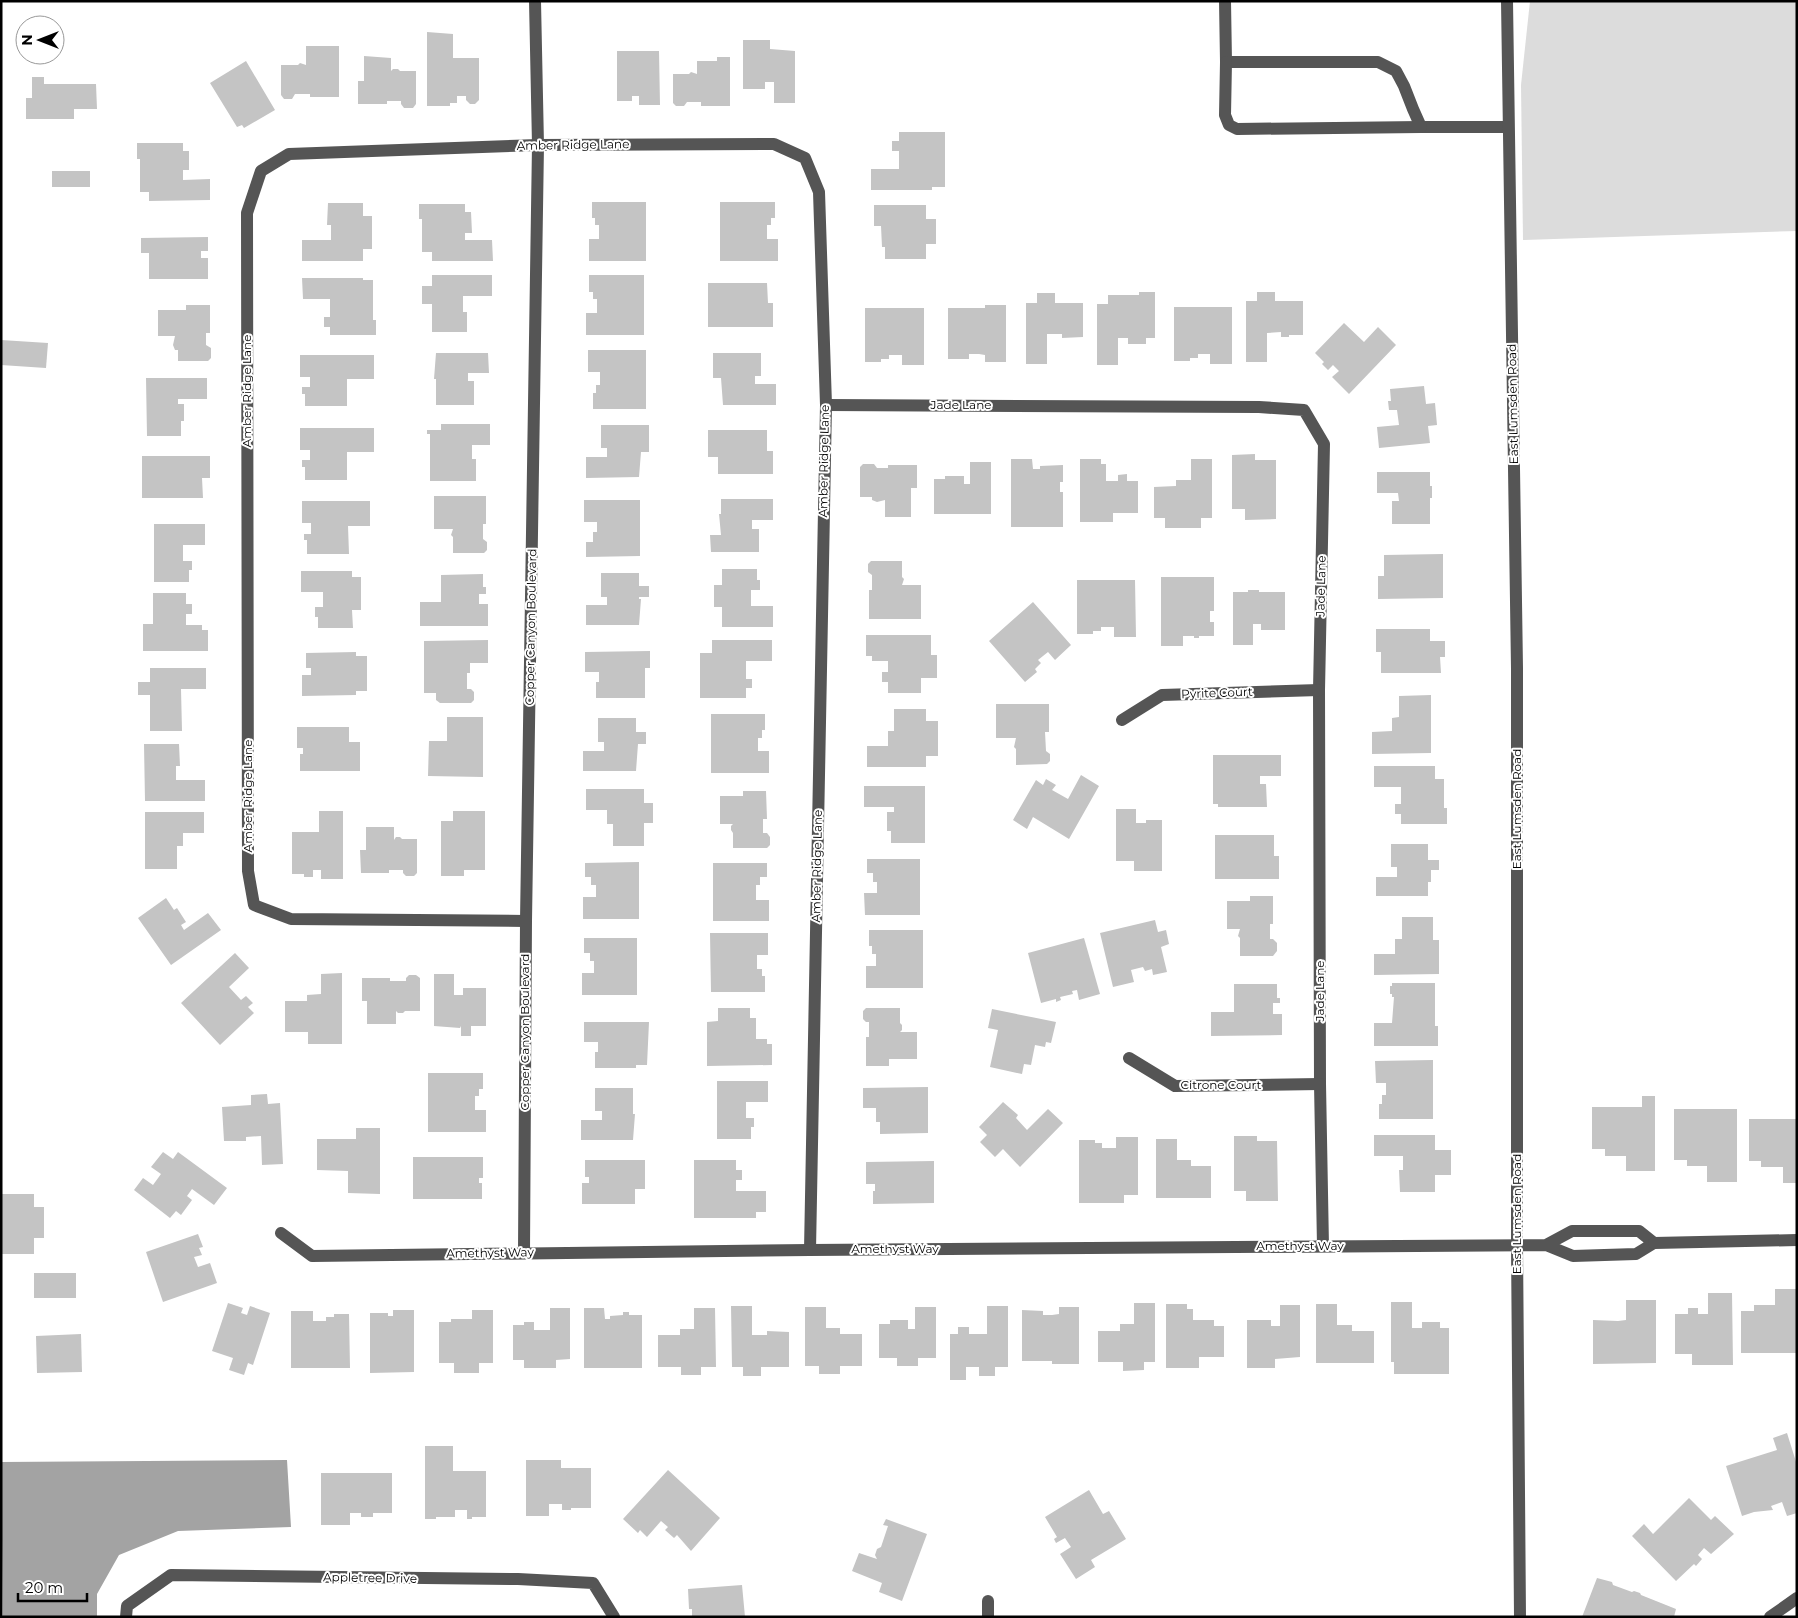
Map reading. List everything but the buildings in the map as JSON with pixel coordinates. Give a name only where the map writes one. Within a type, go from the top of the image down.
[{"type":"street","name":"Copper Canyon Boulevard","points":[[524,1253],[526,921],[538,145],[535,1]]},
{"type":"street","points":[[1224,1],[1226,62],[1224,115],[1229,125],[1237,129],[1508,128]]},
{"type":"street","name":"East Lumsden Road","points":[[1507,1],[1517,668],[1517,1245],[1520,1617]]},
{"type":"street","points":[[1226,62],[1378,62],[1396,71],[1421,127]]},
{"type":"street","name":"Amber Ridge Lane","points":[[526,921],[291,919],[254,905],[248,871],[247,213],[261,171],[289,154],[538,145],[774,144],[805,158],[820,192],[826,405],[810,1250]]},
{"type":"street","name":"Jade Lane","points":[[826,405],[1259,407],[1304,410],[1324,444],[1319,690],[1320,1084],[1323,1246]]},
{"type":"street","name":"Pyrite Court","points":[[1122,720],[1162,695],[1319,690]]},
{"type":"street","name":"Citrone Court","points":[[1129,1058],[1175,1086],[1320,1084]]},
{"type":"street","points":[[1546,1245],[1572,1231],[1639,1231],[1654,1243]]},
{"type":"street","name":"Amethyst Way","points":[[281,1233],[312,1256],[810,1250],[1546,1245]]},
{"type":"street","points":[[1546,1245],[1573,1256],[1636,1254],[1654,1243],[1797,1240]]},
{"type":"street","name":"Appletree Drive","points":[[126,1617],[127,1606],[171,1575],[518,1579],[593,1583],[614,1617]]},
{"type":"street","points":[[1770,1617],[1797,1598]]},
{"type":"street","points":[[988,1601],[988,1617]]},
{"type":"shaded area","points":[[1530,1],[1797,1],[1797,231],[1523,240],[1521,85]]},
{"type":"shaded area","points":[[287,1460],[291,1527],[178,1531],[119,1555],[97,1594],[97,1617],[3,1617],[1,1462]]}]
